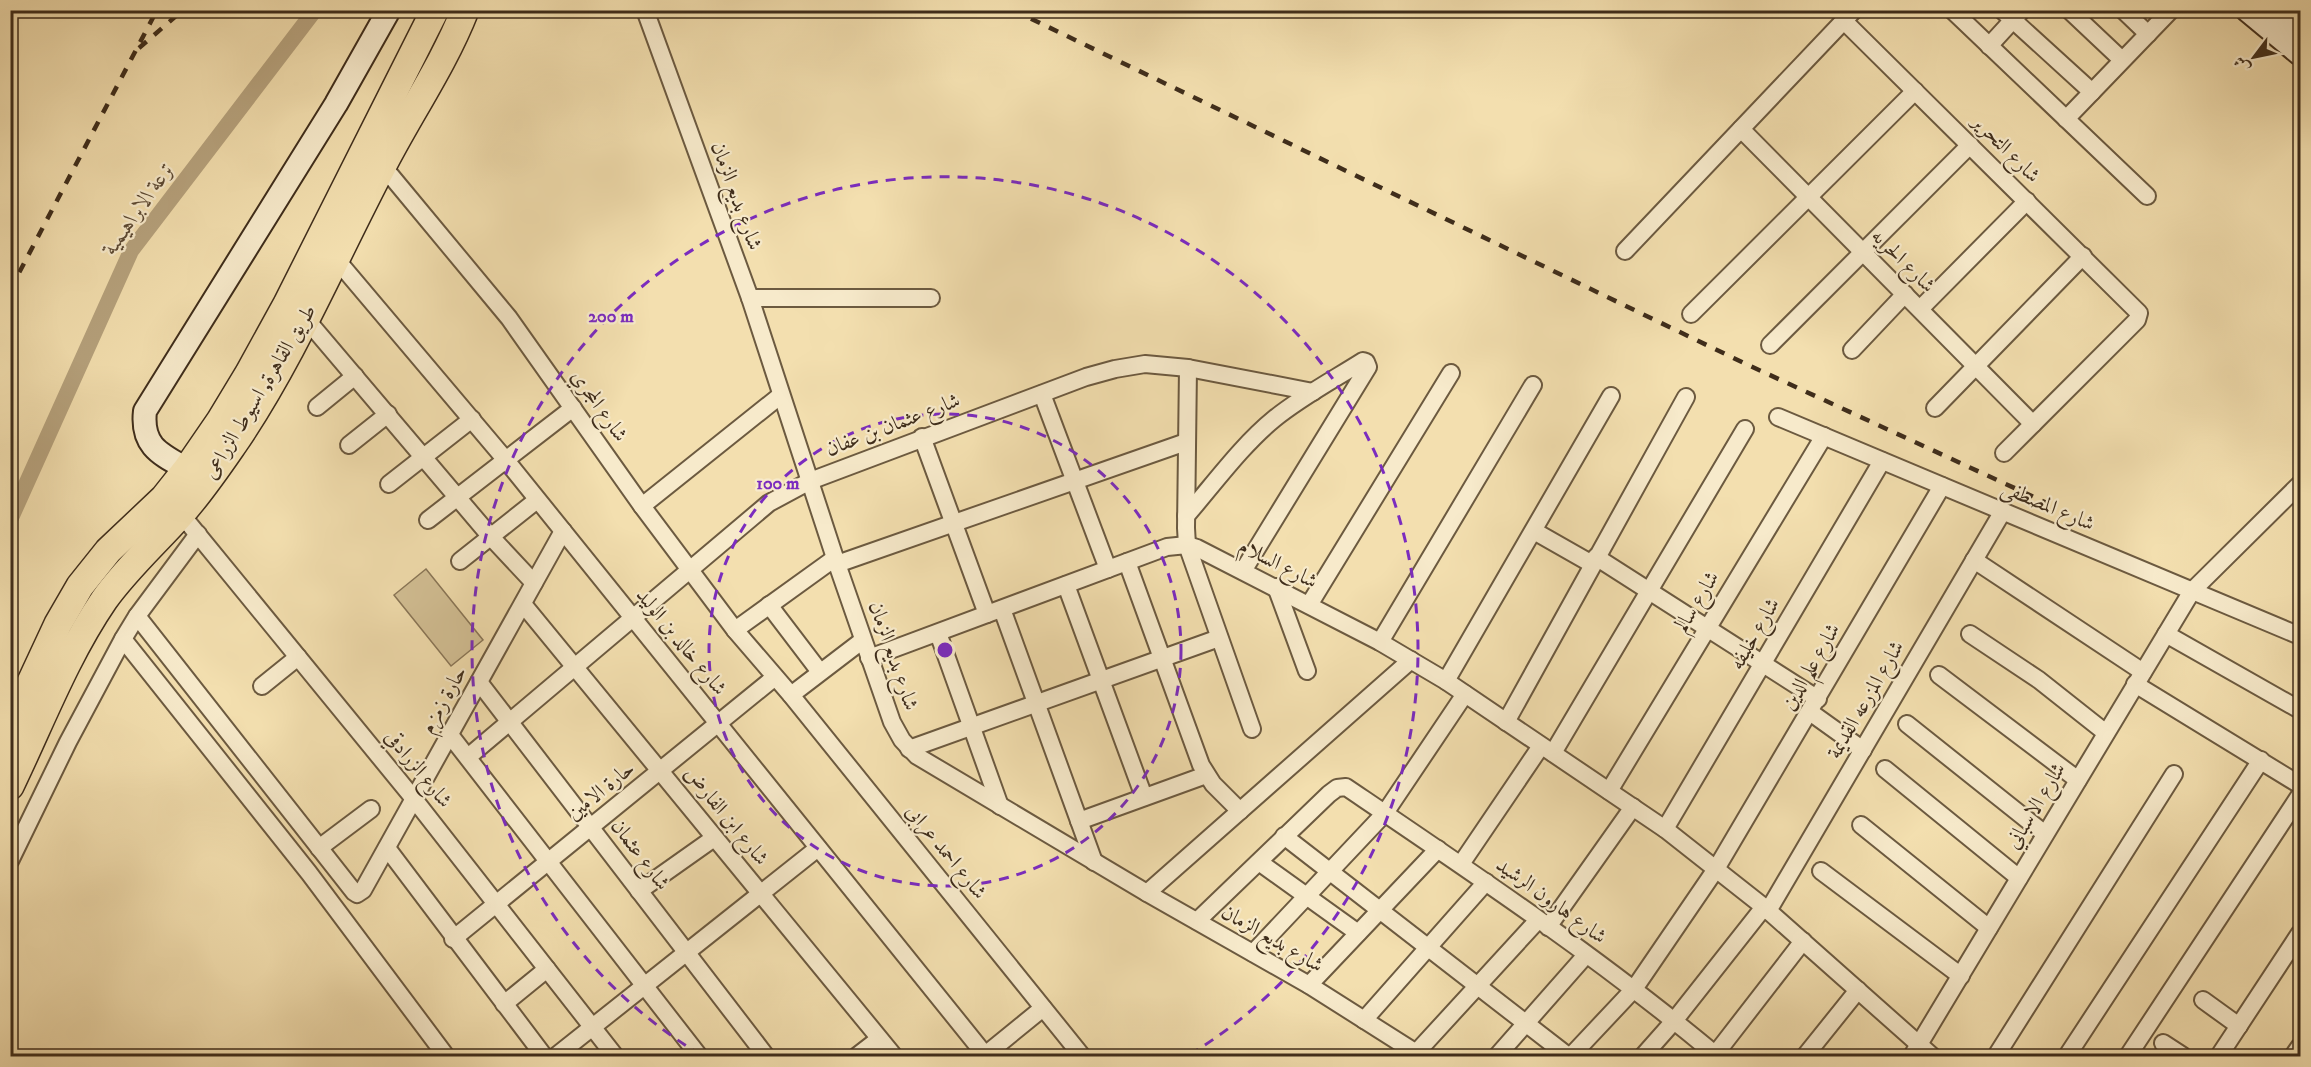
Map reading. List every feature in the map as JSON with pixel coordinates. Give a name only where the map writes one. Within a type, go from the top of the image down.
[{"type":"highway","name":"طريق القاهرة, اسيوط الزراعى","points":[[10,786],[83,633],[106,598],[190,524],[211,476],[239,436],[306,319],[382,165],[454,38],[465,10]]},
{"type":"highway","name":"طريق القاهرة, اسيوط الزراعى","points":[[10,727],[58,624],[80,586],[108,551],[164,498],[220,421],[282,314],[431,19]]},
{"type":"highway","points":[[431,19],[454,38]]},
{"type":"main road","name":"طريق القاهرة, اسيوط الزراعى","points":[[187,469],[153,447],[146,436],[143,424],[144,411],[336,104],[389,10]]},
{"type":"main road","points":[[2247,10],[2301,54]]},
{"type":"main road","points":[[2272,10],[2301,33]]},
{"type":"street","name":"شارع بديع الزمان","points":[[645,10],[750,298],[869,658],[892,722],[909,749],[1094,862],[1309,985],[1418,1055]]},
{"type":"street","points":[[1952,10],[2146,196]]},
{"type":"street","points":[[2069,10],[2122,60]]},
{"type":"street","points":[[2123,10],[2148,34]]},
{"type":"street","points":[[2066,119],[2171,10]]},
{"type":"street","points":[[1989,46],[2012,14],[2092,92]]},
{"type":"street","points":[[1625,252],[1849,16]]},
{"type":"street","name":"شارع التحرير","points":[[1849,16],[1915,91],[2137,309],[2139,317],[2137,320],[2033,424]]},
{"type":"street","points":[[1691,314],[1915,91]]},
{"type":"street","name":"شارع الحريه","points":[[1742,129],[2033,424]]},
{"type":"street","points":[[1770,345],[1970,145]]},
{"type":"street","name":"شارع المجري","points":[[382,165],[493,298],[689,570],[735,630],[776,677]]},
{"type":"street","points":[[1920,309],[2027,201]]},
{"type":"street","points":[[1935,408],[2083,256]]},
{"type":"street","name":"شارع خالد بن الوليد","points":[[336,259],[505,459],[985,1056]]},
{"type":"street","points":[[1852,350],[1905,294]]},
{"type":"street","points":[[750,298],[931,298]]},
{"type":"street","points":[[306,319],[491,537],[534,583]]},
{"type":"street","points":[[1186,516],[1254,438],[1292,405],[1363,361],[1366,362],[1368,367],[1243,571]]},
{"type":"street","name":"شارع عثمان بن عفان","points":[[468,757],[769,503],[810,481],[922,437],[1115,369],[1145,364],[1188,368],[1313,392]]},
{"type":"street","points":[[1188,368],[1187,545],[1252,729]]},
{"type":"street","points":[[1309,605],[1450,373]]},
{"type":"street","points":[[316,407],[355,376]]},
{"type":"street","points":[[1380,642],[1533,385]]},
{"type":"street","points":[[1042,394],[1108,570]]},
{"type":"street","points":[[642,506],[781,395]]},
{"type":"street","points":[[1446,681],[1611,396]]},
{"type":"street","points":[[1506,722],[1686,397]]},
{"type":"street","points":[[428,520],[573,408]]},
{"type":"street","points":[[349,446],[388,414]]},
{"type":"street","name":"شارع المصطفى","points":[[1778,417],[2301,636]]},
{"type":"street","points":[[389,484],[472,419]]},
{"type":"street","points":[[2004,453],[2033,424]]},
{"type":"street","points":[[1461,864],[1547,749],[1649,591],[1744,429]]},
{"type":"street","name":"شارع سالم","points":[[1609,791],[1824,436]]},
{"type":"street","points":[[922,437],[954,523],[1036,704],[1094,862]]},
{"type":"street","points":[[735,630],[836,561],[954,523],[1186,442]]},
{"type":"street","name":"شارع خليفه","points":[[1665,829],[1882,461]]},
{"type":"street","name":"شارع الاسباني","points":[[1916,1051],[2192,591],[2301,484]]},
{"type":"street","name":"شارع علم الدين","points":[[1569,1056],[1634,989],[1716,869],[1942,486]]},
{"type":"street","points":[[460,561],[537,500]]},
{"type":"street","name":"شارع المزرعه القديمة","points":[[1643,1056],[1766,909],[1863,750],[2003,511]]},
{"type":"street","name":"طريق القاهرة, اسيوط الزراعى","points":[[10,861],[68,742],[123,639],[190,524]]},
{"type":"street","name":"شارع الزرادقي","points":[[190,524],[414,799],[615,1056]]},
{"type":"street","name":"حارة زمزم","points":[[320,848],[354,892],[357,894],[363,890],[563,531]]},
{"type":"street","points":[[1534,531],[1649,591],[1763,664],[1863,750]]},
{"type":"street","points":[[869,658],[1167,547],[1187,545]]},
{"type":"street","name":"شارع السلام","points":[[1187,545],[1276,587],[1380,642],[1446,681],[1633,807],[1665,829],[1766,909],[1858,990],[1916,1051],[1932,1056]]},
{"type":"street","points":[[1974,560],[2139,678],[2301,785]]},
{"type":"street","points":[[1127,562],[1206,775],[1240,811]]},
{"type":"street","points":[[1066,585],[1144,798]]},
{"type":"street","points":[[1276,587],[1307,671]]},
{"type":"street","name":"شارع ابن الفارض","points":[[523,604],[894,1056]]},
{"type":"street","points":[[769,605],[820,672]]},
{"type":"street","points":[[136,616],[320,848],[371,809]]},
{"type":"street","points":[[938,633],[1000,806]]},
{"type":"street","points":[[1970,634],[2039,681],[2106,733]]},
{"type":"street","points":[[2166,634],[2301,710]]},
{"type":"street","points":[[909,749],[1219,638]]},
{"type":"street","points":[[123,639],[309,873],[446,1056]]},
{"type":"street","points":[[791,695],[863,640]]},
{"type":"street","points":[[262,686],[298,657]]},
{"type":"street","points":[[1147,893],[1410,660]]},
{"type":"street","points":[[1939,675],[2078,780]]},
{"type":"street","name":"حارة الامين","points":[[453,939],[776,677]]},
{"type":"street","name":"شارع احمد عرابى","points":[[776,677],[1082,1056]]},
{"type":"street","name":"شارع عثمان","points":[[479,682],[766,1056]]},
{"type":"street","points":[[1253,953],[1385,813],[1465,694]]},
{"type":"street","points":[[1907,724],[2045,834]]},
{"type":"street","points":[[450,735],[699,1056]]},
{"type":"street","points":[[2067,1056],[2261,760]]},
{"type":"street","points":[[1885,769],[2019,878]]},
{"type":"street","points":[[1996,1056],[2174,774]]},
{"type":"street","points":[[1079,821],[1206,775]]},
{"type":"street","name":"شارع هارون الرشيد","points":[[1284,836],[1337,788],[1346,788],[1461,864],[1634,989],[1715,1056]]},
{"type":"street","points":[[2128,1056],[2301,795]]},
{"type":"street","points":[[1418,1055],[1477,986],[1543,923],[1633,807]]},
{"type":"street","points":[[1861,825],[1989,928]]},
{"type":"street","points":[[1197,921],[1284,836],[1569,1056]]},
{"type":"street","points":[[639,891],[714,838]]},
{"type":"street","points":[[387,848],[453,939],[544,1056]]},
{"type":"street","points":[[556,1056],[818,848]]},
{"type":"street","points":[[1309,985],[1438,849]]},
{"type":"street","points":[[1259,861],[1358,933]]},
{"type":"street","points":[[1821,871],[1961,976]]},
{"type":"street","points":[[1364,1020],[1486,882]]},
{"type":"street","points":[[2219,1056],[2301,933]]},
{"type":"street","points":[[1715,1056],[1803,941]]},
{"type":"street","points":[[1497,1056],[1586,955]]},
{"type":"street","points":[[504,1004],[547,969]]},
{"type":"street","points":[[1805,1056],[1858,990]]},
{"type":"street","points":[[2203,1000],[2239,1026]]},
{"type":"street","points":[[985,1056],[1043,1008]]},
{"type":"street","points":[[857,1056],[879,1039]]},
{"type":"street","points":[[2163,1044],[2183,1056]]},
{"type":"shaded area","points":[[426,569],[483,640],[451,666],[394,595]]},
{"type":"waterway","name":"ترعة الابراهيمية","points":[[10,520],[131,251],[315,10]]},
{"type":"railway","points":[[10,290],[157,10]]},
{"type":"railway","points":[[139,48],[183,10]]},
{"type":"railway","points":[[1013,10],[1746,364],[2049,504]]}]
